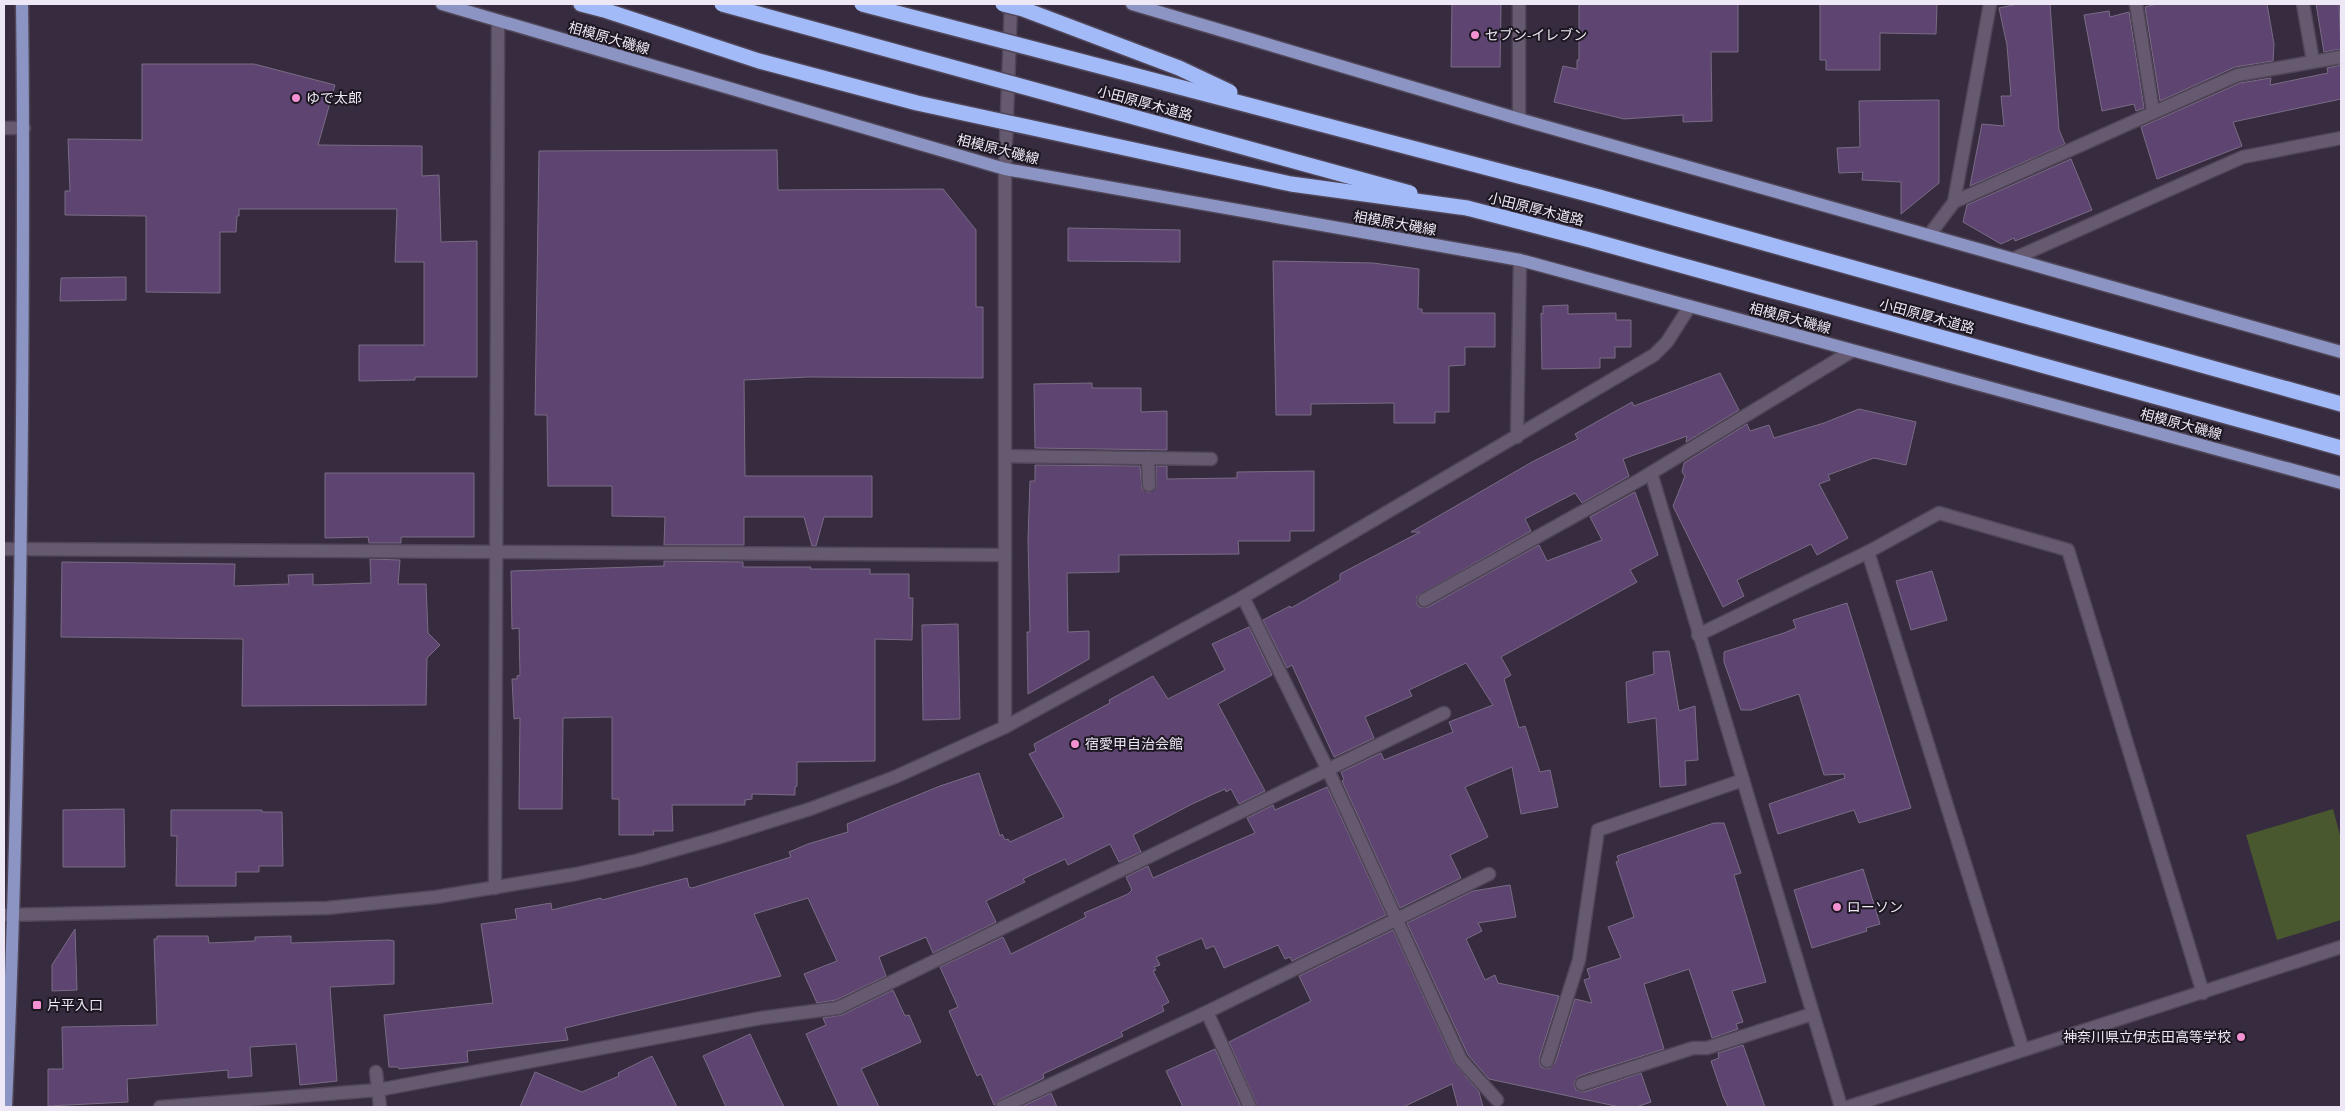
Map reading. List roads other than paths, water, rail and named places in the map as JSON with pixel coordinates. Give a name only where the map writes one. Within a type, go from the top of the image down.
[{"type":"highway","points":[[581,4],[759,61],[917,104],[1291,184],[1467,208]]},
{"type":"highway","name":"小田原厚木道路","points":[[722,4],[1590,240],[2341,448]]},
{"type":"highway","name":"小田原厚木道路","points":[[862,4],[1599,197],[2341,404]]},
{"type":"highway","points":[[1003,4],[1023,9],[1179,68],[1263,108]]},
{"type":"main road","points":[[6,1107],[9,915],[20,549],[24,128],[22,4]]},
{"type":"main road","name":"相模原大磯線","points":[[442,4],[1004,169],[1520,260],[2341,483]]},
{"type":"main road","points":[[1132,4],[1519,119],[2015,258],[2341,352]]},
{"type":"street","points":[[1005,727],[1004,169],[1011,4]]},
{"type":"street","points":[[1519,4],[1519,119]]},
{"type":"street","points":[[1930,234],[1954,202],[1990,4]]},
{"type":"street","points":[[2136,4],[2153,112]]},
{"type":"street","points":[[2303,4],[2313,61]]},
{"type":"street","points":[[495,888],[498,21]]},
{"type":"street","points":[[1954,202],[2238,75],[2341,56]]},
{"type":"street","points":[[4,128],[24,128]]},
{"type":"street","points":[[2015,258],[2243,158],[2341,138]]},
{"type":"street","points":[[1518,437],[1520,260]]},
{"type":"street","points":[[9,915],[327,908],[436,897],[495,888],[639,860],[717,838],[810,808],[895,777],[952,753],[1005,727],[1243,597],[1518,437],[1654,355],[1667,342],[1690,306]]},
{"type":"street","points":[[1424,600],[1651,473],[1852,351]]},
{"type":"street","points":[[1005,456],[1211,460]]},
{"type":"street","points":[[1148,458],[1149,485]]},
{"type":"street","points":[[1651,473],[1841,1107]]},
{"type":"street","points":[[1698,635],[1868,552],[1939,513],[2068,550],[2203,993]]},
{"type":"street","points":[[4,549],[1005,555]]},
{"type":"street","points":[[1868,552],[2023,1050]]},
{"type":"street","points":[[1243,597],[1328,770],[1461,1060],[1497,1100]]},
{"type":"street","points":[[160,1107],[378,1090],[761,1018],[838,1008],[1444,713]]},
{"type":"street","points":[[1547,1061],[1579,960],[1598,830],[1743,780]]},
{"type":"street","points":[[1002,1107],[1207,1012],[1489,874]]},
{"type":"street","points":[[1848,1107],[2341,947]]},
{"type":"street","points":[[1207,1012],[1250,1107]]},
{"type":"street","points":[[1582,1084],[1693,1048],[1707,1048],[1812,1014]]},
{"type":"street","points":[[376,1072],[380,1107]]},
{"type":"place","name":"セブン-イレブン","points":[[1475,35]]},
{"type":"place","name":"ゆで太郎","points":[[296,98]]},
{"type":"place","name":"宿愛甲自治会館","points":[[1075,744]]},
{"type":"place","name":"ローソン","points":[[1837,907]]},
{"type":"place","name":"片平入口","points":[[37,1005]]},
{"type":"place","name":"神奈川県立伊志田高等学校","points":[[2241,1037]]}]
